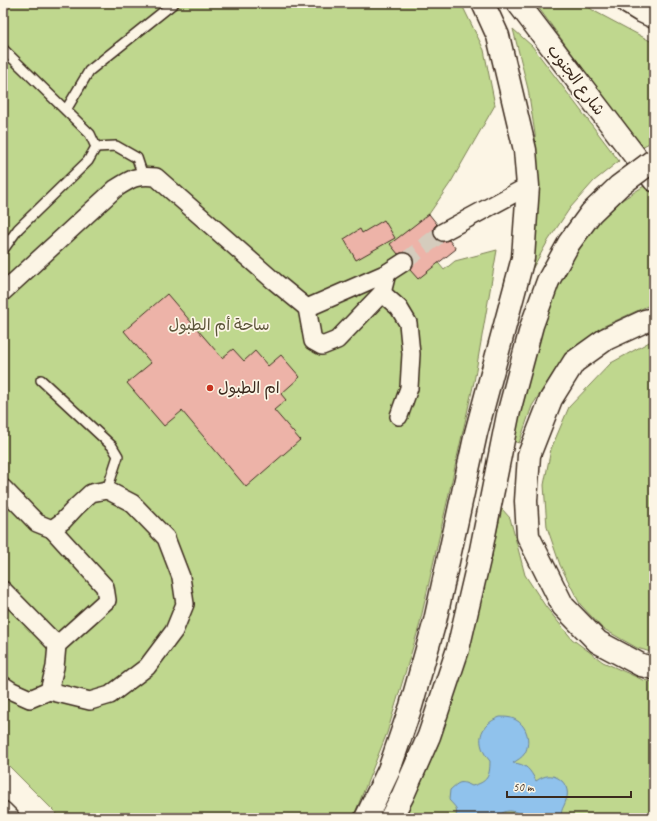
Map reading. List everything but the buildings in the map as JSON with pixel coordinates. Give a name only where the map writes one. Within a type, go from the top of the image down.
[{"type":"main road","points":[[366,818],[389,770],[411,706],[435,621],[476,433],[523,258],[528,186],[525,150],[498,36],[483,3]]},
{"type":"main road","name":"شارع الجنوب","points":[[518,3],[648,168]]},
{"type":"main road","points":[[628,3],[654,17]]},
{"type":"main road","points":[[391,818],[403,795],[429,736],[458,649],[480,556],[508,415],[532,325],[548,281],[569,243],[591,213],[619,186],[648,168]]},
{"type":"main road","points":[[654,319],[645,321],[606,339],[574,362],[551,399],[529,454],[526,501],[528,536],[563,606],[598,642],[641,665],[654,668]]},
{"type":"street","points":[[3,292],[115,189],[130,179],[143,176],[156,177],[274,281],[307,308],[313,341],[322,346],[336,340],[382,293],[387,273]]},
{"type":"street","points":[[443,232],[528,186]]},
{"type":"street","points":[[307,308],[387,273],[404,262]]},
{"type":"street","points":[[382,293],[399,308],[408,324],[411,354],[409,388],[399,416]]},
{"type":"street","points":[[3,488],[37,522],[52,529],[105,587],[107,600],[57,645],[55,667],[49,691]]},
{"type":"street","points":[[3,685],[30,699],[49,691],[90,701],[110,695],[147,666],[174,631],[185,604],[181,577],[166,538],[132,503],[107,490],[91,493],[63,521],[52,529]]},
{"type":"street","points":[[3,590],[57,645]]},
{"type":"street","points":[[3,810],[11,818]]},
{"type":"lane","points":[[66,110],[89,71],[174,3]]},
{"type":"lane","points":[[3,49],[90,134],[96,147]]},
{"type":"lane","points":[[96,147],[116,146],[137,158],[143,176]]},
{"type":"lane","points":[[3,250],[18,229],[88,161],[96,147]]},
{"type":"lane","points":[[41,380],[112,446],[118,456],[107,490]]},
{"type":"green space","name":"ساحة أم الطبول","points":[[3,3],[461,3],[484,50],[495,105],[451,182],[429,214],[417,223],[417,237],[444,270],[455,261],[497,250],[474,382],[419,627],[387,733],[352,818],[61,818],[3,760]]},
{"type":"green space","points":[[535,3],[583,3],[594,11],[654,43],[654,141],[639,148]]},
{"type":"green space","points":[[513,29],[532,46],[619,161],[594,181],[570,208],[548,241],[526,280],[538,194],[535,134],[528,89]]},
{"type":"green space","points":[[644,186],[654,195],[654,303],[602,327],[559,364],[532,406],[519,443],[513,441],[539,330],[560,283],[578,249],[597,224],[622,200]]},
{"type":"green space","points":[[653,340],[654,653],[637,648],[602,628],[580,604],[560,565],[547,527],[544,485],[551,449],[569,407],[611,363]]},
{"type":"green space","points":[[502,509],[510,518],[525,575],[546,607],[572,639],[603,662],[643,680],[654,682],[654,818],[405,818],[438,745],[469,647]]},
{"type":"water","points":[[500,717],[516,720],[523,726],[527,734],[528,744],[525,753],[521,758],[513,763],[528,768],[536,781],[548,776],[556,777],[562,781],[566,787],[567,797],[562,810],[562,818],[526,818],[525,816],[513,811],[506,811],[495,818],[456,818],[456,808],[449,800],[450,790],[460,783],[465,783],[472,786],[481,783],[487,778],[490,761],[482,748],[481,736],[487,725]]},
{"type":"tunnel","points":[[404,262],[443,232]]},
{"type":"place","name":"ام الطبول","points":[[210,388]]}]
